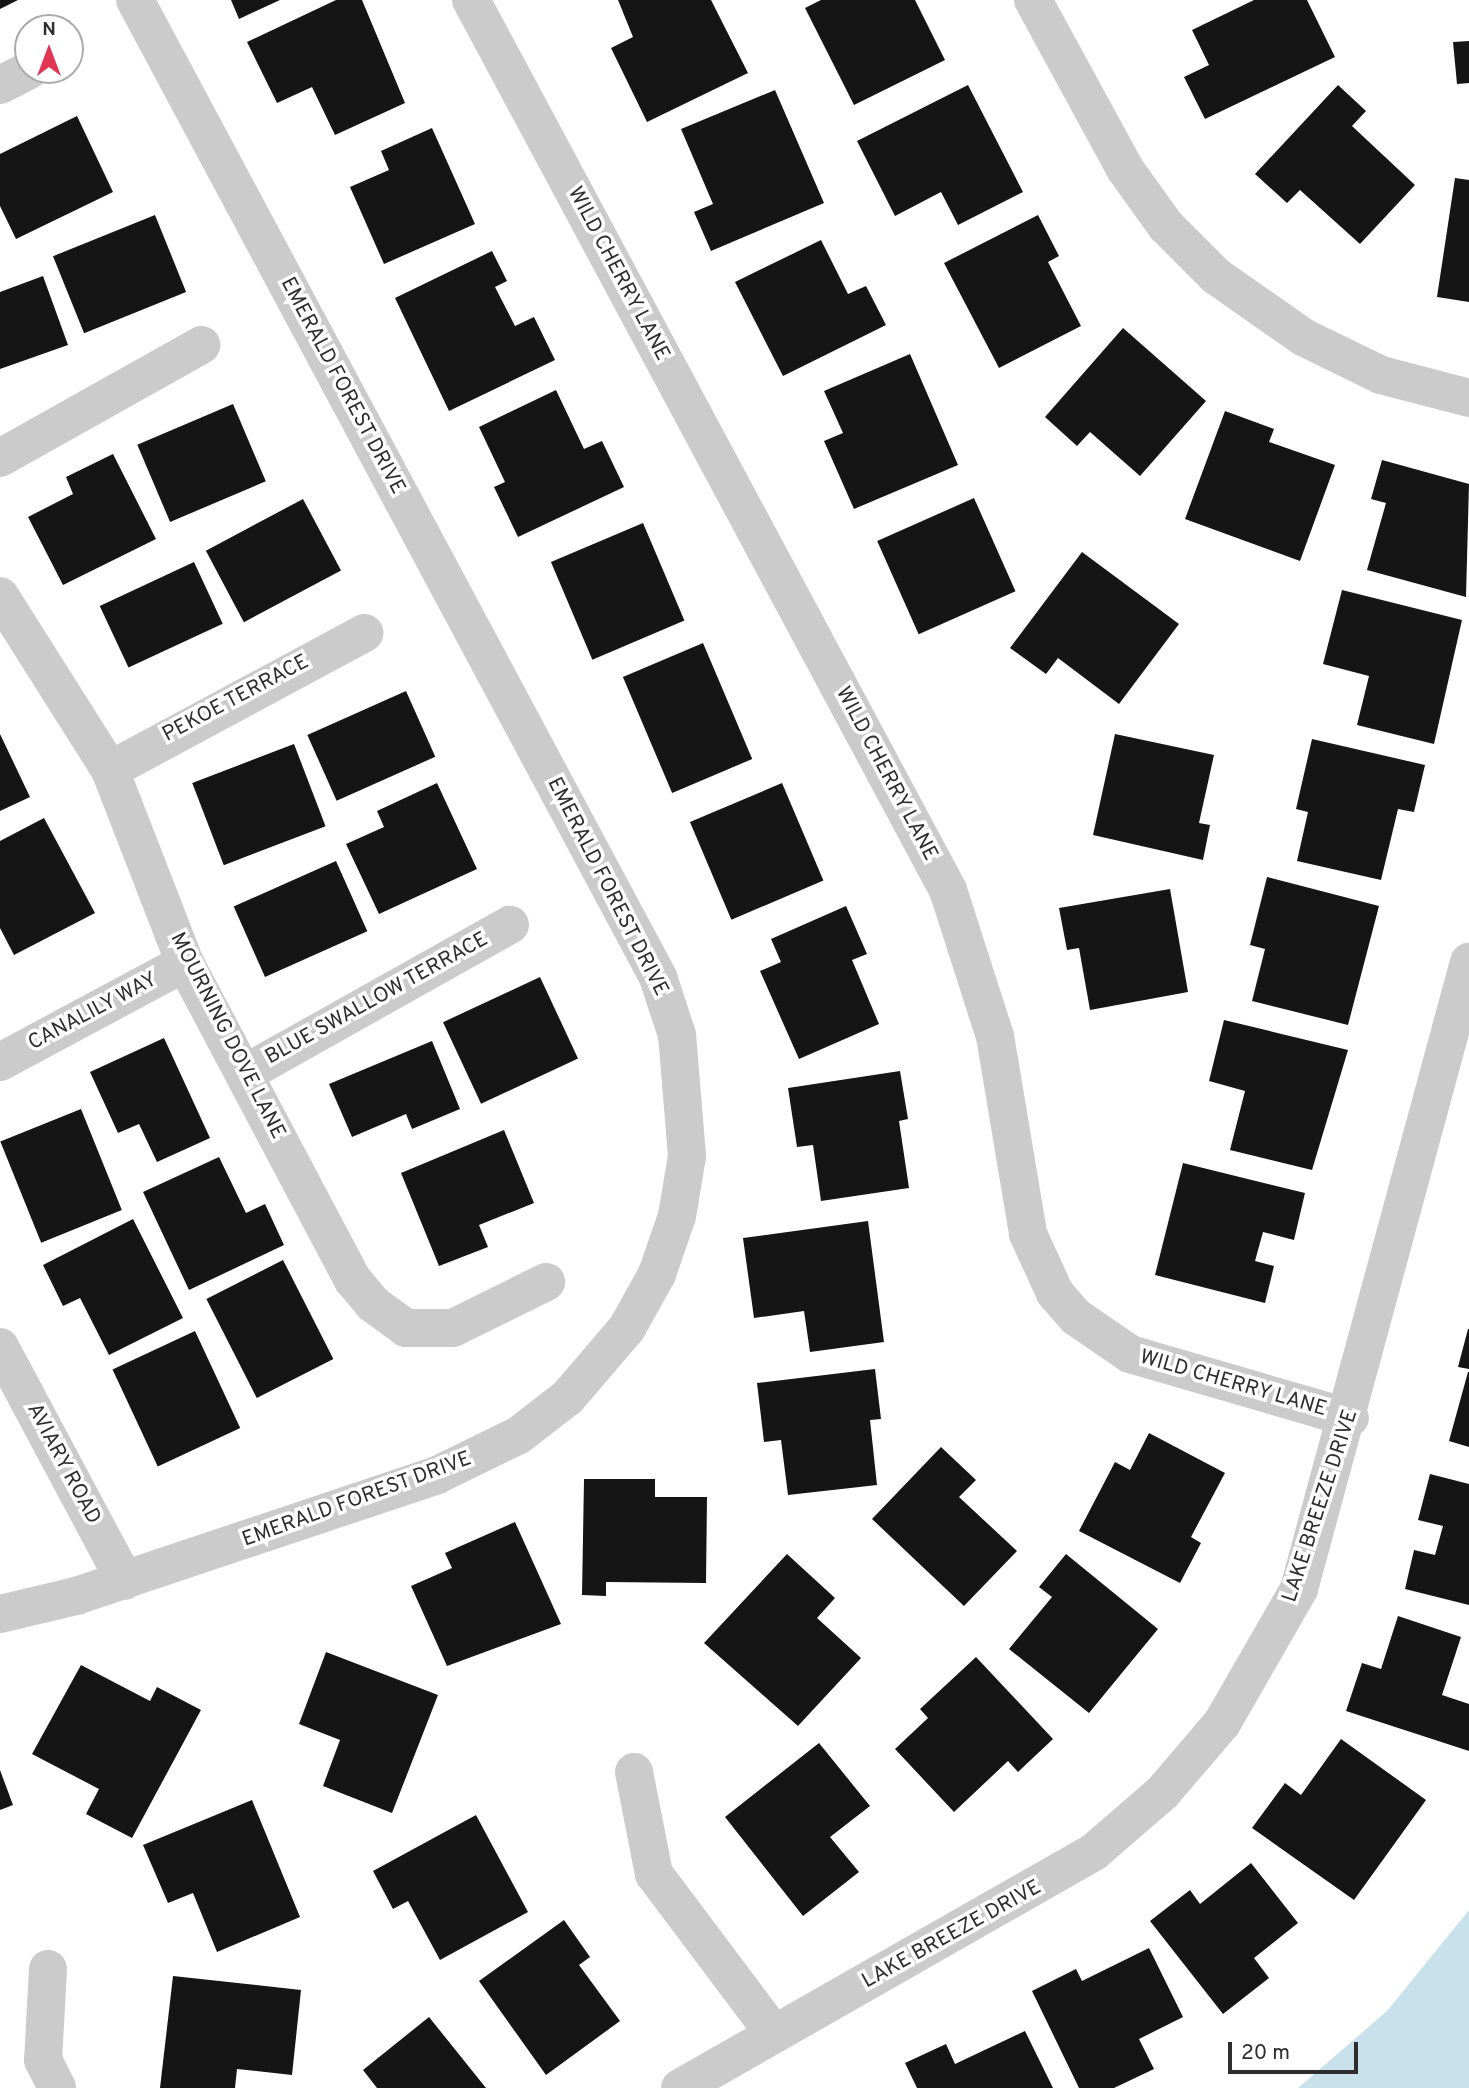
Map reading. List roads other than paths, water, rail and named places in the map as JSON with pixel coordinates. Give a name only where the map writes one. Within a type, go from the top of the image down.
[{"type":"street","name":"EMERALD FOREST DRIVE","points":[[0,1614],[125,1581],[437,1475],[519,1435],[568,1397],[627,1328],[661,1262],[687,1156],[677,1035],[658,977],[135,0]]},
{"type":"street","name":"WILD CHERRY LANE","points":[[471,0],[948,890],[995,1036],[1028,1234],[1055,1293],[1076,1317],[1130,1354],[1350,1418]]},
{"type":"street","points":[[1033,0],[1125,169],[1166,226],[1216,276],[1303,337],[1381,375],[1469,398]]},
{"type":"street","points":[[0,458],[201,345]]},
{"type":"street","name":"MOURNING DOVE LANE","points":[[0,596],[110,770],[185,963],[354,1280],[406,1328],[453,1328],[546,1282]]},
{"type":"street","name":"PEKOE TERRACE","points":[[110,770],[364,633]]},
{"type":"street","name":"BLUE SWALLOW TERRACE","points":[[244,1073],[510,925]]},
{"type":"street","name":"LAKE BREEZE DRIVE","points":[[680,2088],[1020,1899],[1096,1850],[1163,1792],[1222,1723],[1270,1648],[1299,1589],[1350,1418],[1469,962]]},
{"type":"street","name":"CANALILY WAY","points":[[0,1062],[185,963]]},
{"type":"street","name":"AVIARY ROAD","points":[[0,1348],[125,1581]]},
{"type":"street","points":[[634,1772],[654,1874],[774,2034]]},
{"type":"street","points":[[48,1969],[43,2060],[57,2088]]},
{"type":"water","points":[[1469,1910],[1469,2088],[1298,2088],[1387,2011]]}]
